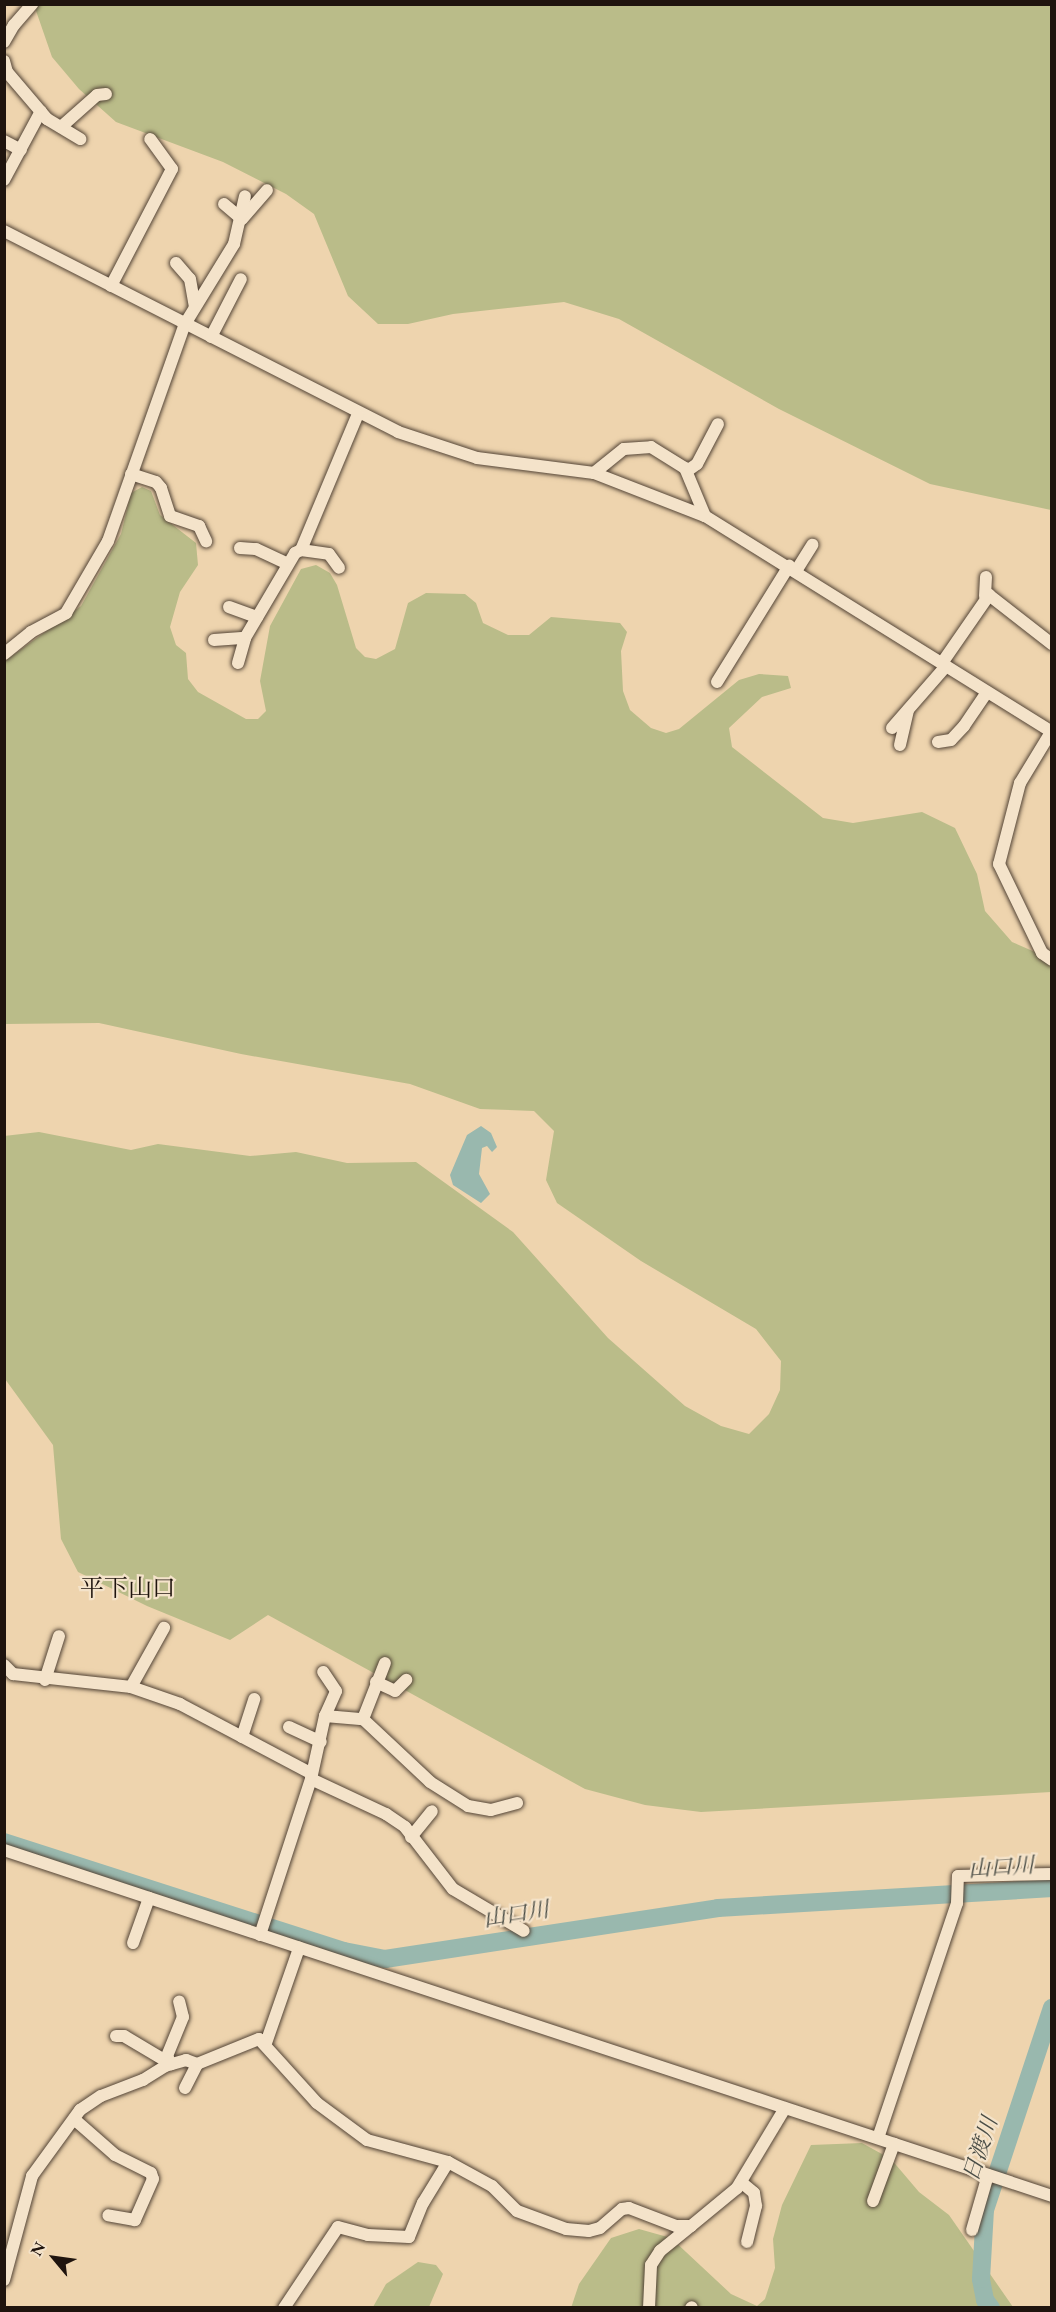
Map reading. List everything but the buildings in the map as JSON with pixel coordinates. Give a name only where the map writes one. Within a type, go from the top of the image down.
[{"type":"street","points":[[4,42],[32,4]]},
{"type":"street","points":[[4,61],[7,72],[40,111],[80,139]]},
{"type":"street","points":[[61,127],[97,95],[106,94]]},
{"type":"street","points":[[4,180],[40,111]]},
{"type":"street","points":[[111,286],[172,169],[150,139]]},
{"type":"street","points":[[4,141],[21,150]]},
{"type":"street","points":[[242,219],[267,190]]},
{"type":"street","points":[[4,654],[74,604],[83,578],[108,541],[185,324],[234,244],[242,219],[245,196]]},
{"type":"street","points":[[224,204],[242,219]]},
{"type":"street","points":[[4,231],[358,414],[440,449],[477,458],[594,473],[705,516],[1051,732],[1020,783],[999,864],[1042,953],[1052,960]]},
{"type":"street","points":[[176,262],[190,279],[195,307]]},
{"type":"street","points":[[211,338],[241,279]]},
{"type":"street","points":[[238,663],[245,638],[286,563],[301,550],[358,414]]},
{"type":"street","points":[[687,471],[697,464],[718,424]]},
{"type":"street","points":[[594,473],[624,449],[641,444],[663,452],[687,471],[705,516]]},
{"type":"street","points":[[130,474],[156,482],[161,488],[170,516],[199,526],[206,541]]},
{"type":"street","points":[[717,682],[793,569],[812,545]]},
{"type":"street","points":[[240,548],[256,549],[286,563]]},
{"type":"street","points":[[301,550],[329,554],[339,568]]},
{"type":"street","points":[[892,728],[944,665],[985,596],[986,577]]},
{"type":"street","points":[[985,596],[989,595],[1052,644]]},
{"type":"street","points":[[229,607],[257,616]]},
{"type":"street","points":[[214,640],[245,638]]},
{"type":"street","points":[[938,742],[951,740],[964,726],[987,692]]},
{"type":"street","points":[[900,745],[908,709]]},
{"type":"street","points":[[131,1687],[165,1628]]},
{"type":"street","points":[[45,1680],[59,1636]]},
{"type":"street","points":[[363,1719],[385,1663]]},
{"type":"street","points":[[4,1665],[13,1674],[45,1680],[131,1687],[180,1704],[386,1814],[411,1837],[453,1889],[524,1930]]},
{"type":"street","points":[[260,1933],[312,1776],[325,1716],[336,1691],[323,1672]]},
{"type":"street","points":[[376,1682],[395,1691],[406,1680]]},
{"type":"street","points":[[242,1737],[254,1699]]},
{"type":"street","points":[[325,1716],[363,1719],[430,1782],[468,1806],[491,1810],[516,1803]]},
{"type":"street","points":[[289,1727],[321,1742]]},
{"type":"street","points":[[411,1837],[432,1811]]},
{"type":"street","points":[[4,1850],[1052,2196]]},
{"type":"street","points":[[878,2138],[958,1897],[958,1879],[1052,1874]]},
{"type":"street","points":[[133,1943],[149,1898]]},
{"type":"street","points":[[266,2043],[299,1948]]},
{"type":"street","points":[[171,2064],[167,2056],[183,2017],[179,2001]]},
{"type":"street","points":[[116,2036],[123,2036],[171,2064]]},
{"type":"street","points":[[185,2088],[197,2064],[246,2042],[259,2039],[266,2043],[317,2103],[367,2140],[448,2162],[492,2186],[518,2211],[566,2229],[589,2232],[600,2228],[622,2209],[629,2208],[676,2226],[691,2226]]},
{"type":"street","points":[[4,2280],[32,2176],[74,2119],[101,2096],[171,2064],[186,2060],[197,2064]]},
{"type":"street","points":[[649,2307],[651,2265],[660,2251],[741,2182],[785,2108]]},
{"type":"street","points":[[74,2119],[115,2155],[151,2173],[153,2179],[135,2220],[108,2216]]},
{"type":"street","points":[[873,2201],[894,2144]]},
{"type":"street","points":[[284,2307],[338,2227],[368,2235],[409,2237],[423,2203],[448,2162]]},
{"type":"street","points":[[972,2230],[993,2177]]},
{"type":"street","points":[[741,2182],[754,2193],[756,2206],[747,2242]]},
{"type":"green space","points":[[34,5],[1051,5],[1051,510],[930,484],[779,409],[619,319],[564,302],[453,314],[408,324],[378,324],[348,296],[314,214],[286,194],[223,162],[116,122],[79,89],[52,57]]},
{"type":"green space","points":[[142,487],[151,491],[160,515],[196,543],[198,565],[180,592],[170,627],[176,645],[186,653],[188,679],[198,692],[246,719],[258,719],[266,711],[260,681],[270,626],[301,569],[316,565],[330,573],[337,585],[356,648],[365,657],[376,659],[395,649],[408,603],[426,593],[465,594],[476,603],[483,623],[508,635],[529,635],[551,617],[620,623],[627,632],[621,651],[623,691],[630,710],[651,728],[666,733],[679,729],[739,680],[759,674],[788,676],[791,688],[762,697],[729,728],[732,747],[823,818],[853,823],[922,812],[955,828],[977,874],[985,911],[1012,942],[1051,959],[1051,1792],[701,1812],[645,1805],[585,1789],[268,1615],[230,1640],[147,1606],[78,1572],[61,1539],[53,1445],[5,1379],[4,1136],[39,1132],[131,1150],[158,1144],[250,1156],[296,1152],[347,1163],[416,1162],[513,1232],[608,1338],[685,1406],[721,1426],[749,1434],[769,1414],[780,1390],[781,1361],[756,1329],[641,1261],[557,1203],[546,1180],[554,1131],[534,1111],[480,1109],[410,1084],[241,1054],[99,1023],[5,1024],[5,661],[81,606],[121,534],[131,493]]},
{"type":"green space","points":[[862,2143],[891,2159],[919,2192],[949,2215],[1013,2307],[571,2308],[579,2284],[611,2238],[639,2229],[671,2238],[731,2294],[757,2306],[765,2299],[775,2268],[773,2239],[782,2205],[811,2145]]},
{"type":"green space","points":[[418,2262],[436,2265],[443,2274],[429,2307],[373,2307],[386,2284]]},
{"type":"water","points":[[481,1126],[491,1133],[497,1147],[492,1152],[487,1146],[482,1148],[479,1174],[490,1194],[481,1203],[453,1185],[450,1175],[467,1135]]},
{"type":"waterway","name":"山口川","points":[[4,1842],[344,1951],[385,1959],[718,1908],[1052,1888]]},
{"type":"waterway","name":"日渡川","points":[[991,2308],[985,2300],[981,2279],[985,2210],[1052,2008]]},
{"type":"district","name":"平下山口","points":[[128,1588]]}]
